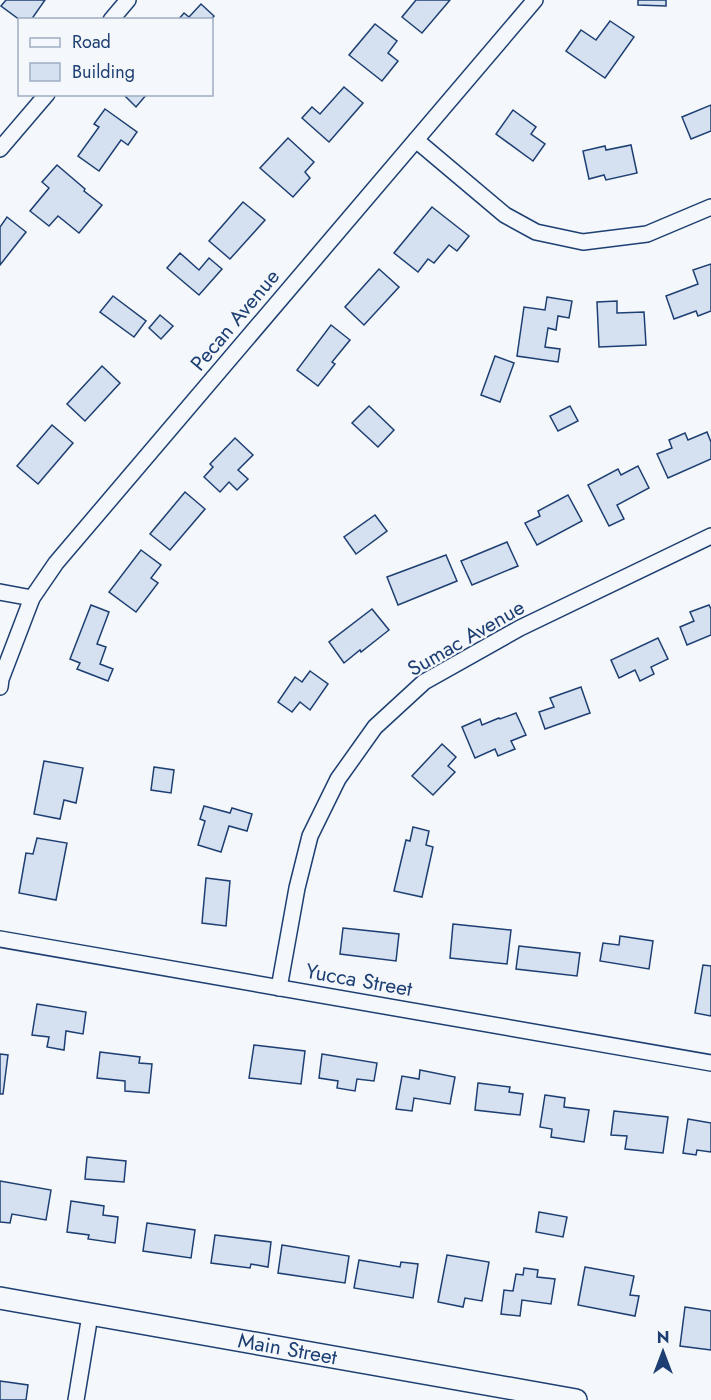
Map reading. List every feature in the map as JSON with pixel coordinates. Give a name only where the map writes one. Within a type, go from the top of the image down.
[{"type":"main road","name":"Main Street","points":[[0,1298],[576,1400]]},
{"type":"street","points":[[113,18],[128,0]]},
{"type":"street","name":"Pecan Avenue","points":[[0,687],[32,598],[56,563],[535,0]]},
{"type":"street","points":[[0,149],[45,96]]},
{"type":"street","points":[[416,140],[505,215],[536,232],[583,242],[647,234],[711,207]]},
{"type":"street","name":"Sumac Avenue","points":[[279,988],[297,888],[310,836],[338,778],[375,727],[424,682],[520,628],[711,536]]},
{"type":"street","points":[[0,592],[32,598]]},
{"type":"street","name":"Yucca Street","points":[[0,939],[711,1064]]},
{"type":"street","points":[[76,1400],[90,1314]]},
{"type":"building","points":[[6,0],[45,0],[32,18],[18,19],[1,6]]},
{"type":"building","points":[[416,0],[450,0],[422,33],[402,17]]},
{"type":"building","points":[[638,0],[666,0],[666,6],[638,5]]},
{"type":"building","points":[[201,4],[214,16],[212,18],[180,18],[184,13],[189,17]]},
{"type":"building","points":[[610,21],[634,37],[605,78],[566,51],[581,30],[596,40]]},
{"type":"building","points":[[375,24],[397,41],[388,53],[398,61],[382,81],[349,55]]},
{"type":"building","points":[[344,87],[363,103],[329,142],[302,118],[312,107],[320,114]]},
{"type":"building","points":[[125,96],[145,96],[136,107]]},
{"type":"building","points":[[711,105],[711,131],[691,139],[682,117]]},
{"type":"building","points":[[105,109],[137,132],[128,145],[121,140],[99,171],[78,156],[99,127],[94,124]]},
{"type":"building","points":[[513,110],[536,127],[531,134],[545,144],[533,161],[496,134]]},
{"type":"building","points":[[288,138],[314,162],[305,172],[310,178],[293,197],[260,168]]},
{"type":"building","points":[[631,145],[637,173],[606,180],[604,175],[589,179],[583,151],[605,146],[606,150]]},
{"type":"building","points":[[57,165],[102,205],[79,233],[58,216],[49,226],[30,211],[49,188],[42,182]]},
{"type":"building","points":[[243,202],[265,220],[230,259],[209,241]]},
{"type":"building","points":[[432,207],[469,236],[457,251],[449,245],[434,263],[428,259],[418,272],[394,253]]},
{"type":"building","points":[[7,217],[26,232],[0,265],[0,227]]},
{"type":"building","points":[[180,253],[199,270],[209,258],[222,269],[199,295],[167,268]]},
{"type":"building","points":[[711,264],[711,311],[698,316],[696,311],[674,319],[666,296],[698,284],[693,270]]},
{"type":"building","points":[[379,269],[399,287],[364,325],[345,307]]},
{"type":"building","points":[[113,296],[146,321],[134,337],[100,312]]},
{"type":"building","points":[[547,297],[572,301],[569,318],[558,316],[556,330],[548,328],[545,347],[560,349],[558,362],[517,356],[524,307],[545,310]]},
{"type":"building","points":[[617,301],[617,313],[644,312],[646,345],[599,347],[597,302]]},
{"type":"building","points":[[160,315],[173,326],[161,339],[149,328]]},
{"type":"building","points":[[331,325],[350,340],[332,362],[335,364],[318,386],[297,370]]},
{"type":"building","points":[[495,356],[514,363],[500,402],[481,395]]},
{"type":"building","points":[[102,366],[120,383],[85,421],[67,404]]},
{"type":"building","points":[[369,406],[394,430],[378,447],[352,423]]},
{"type":"building","points":[[570,406],[578,421],[558,431],[550,416]]},
{"type":"building","points":[[52,425],[73,443],[38,484],[17,466]]},
{"type":"building","points":[[707,432],[711,442],[711,459],[668,478],[657,454],[672,448],[669,440],[685,433],[688,440]]},
{"type":"building","points":[[235,438],[253,455],[238,470],[248,479],[237,490],[229,482],[220,492],[204,477],[213,467],[210,464]]},
{"type":"building","points":[[638,466],[649,488],[617,505],[624,519],[609,526],[588,485],[618,469],[621,475]]},
{"type":"building","points":[[185,492],[205,509],[170,550],[150,534]]},
{"type":"building","points":[[568,495],[582,521],[537,545],[525,523],[540,516],[538,511]]},
{"type":"building","points":[[375,515],[387,531],[356,554],[344,537]]},
{"type":"building","points":[[507,542],[518,566],[472,585],[461,561]]},
{"type":"building","points":[[141,550],[161,565],[151,578],[158,583],[136,612],[109,592]]},
{"type":"building","points":[[446,555],[457,581],[398,605],[387,577]]},
{"type":"building","points":[[91,605],[109,612],[97,644],[106,647],[100,664],[113,669],[108,681],[77,669],[80,663],[70,659]]},
{"type":"building","points":[[709,605],[711,635],[687,645],[680,627],[694,621],[690,612]]},
{"type":"building","points":[[372,609],[389,630],[344,663],[329,642]]},
{"type":"building","points":[[658,638],[668,659],[651,667],[654,674],[640,681],[635,670],[619,678],[611,660]]},
{"type":"building","points":[[310,671],[328,684],[310,710],[300,702],[292,712],[278,702],[295,677],[302,682]]},
{"type":"building","points":[[581,687],[590,713],[545,729],[539,712],[554,707],[550,698]]},
{"type":"building","points":[[516,713],[526,735],[511,741],[515,749],[498,756],[495,749],[475,758],[462,727],[480,719],[482,725]]},
{"type":"building","points":[[442,744],[456,757],[448,766],[455,772],[433,795],[412,776]]},
{"type":"building","points":[[44,761],[83,768],[76,803],[64,800],[60,819],[34,814]]},
{"type":"building","points":[[154,767],[174,770],[171,793],[151,790]]},
{"type":"building","points":[[204,806],[230,813],[232,808],[252,814],[247,831],[229,826],[221,852],[198,845],[205,821],[200,819]]},
{"type":"building","points":[[413,827],[429,831],[426,845],[433,847],[422,897],[394,891],[406,840],[410,841]]},
{"type":"building","points":[[37,838],[67,843],[56,900],[19,893],[26,853],[33,854]]},
{"type":"building","points":[[206,878],[230,881],[226,926],[202,923]]},
{"type":"building","points":[[453,924],[511,930],[507,964],[450,958]]},
{"type":"building","points":[[343,928],[399,934],[396,961],[340,954]]},
{"type":"building","points":[[620,936],[653,941],[649,969],[600,961],[603,943],[619,945]]},
{"type":"building","points":[[519,946],[580,953],[577,976],[516,969]]},
{"type":"building","points":[[703,965],[711,966],[711,1016],[695,1013]]},
{"type":"building","points":[[37,1004],[86,1012],[83,1034],[66,1031],[64,1050],[47,1047],[49,1037],[32,1035]]},
{"type":"building","points":[[254,1045],[305,1051],[301,1084],[249,1078]]},
{"type":"building","points":[[100,1052],[140,1057],[139,1063],[152,1064],[149,1093],[125,1091],[125,1081],[97,1078]]},
{"type":"building","points":[[0,1054],[8,1055],[3,1094],[0,1094]]},
{"type":"building","points":[[322,1054],[377,1063],[374,1081],[357,1079],[355,1091],[337,1088],[338,1081],[319,1078]]},
{"type":"building","points":[[420,1070],[455,1077],[450,1104],[414,1098],[412,1111],[396,1109],[402,1076],[419,1079]]},
{"type":"building","points":[[478,1083],[510,1087],[509,1092],[523,1094],[520,1115],[475,1110]]},
{"type":"building","points":[[545,1095],[565,1098],[564,1107],[589,1110],[584,1142],[551,1137],[552,1129],[540,1127]]},
{"type":"building","points":[[614,1111],[668,1117],[663,1153],[625,1149],[627,1136],[611,1135]]},
{"type":"building","points":[[688,1119],[711,1123],[711,1152],[697,1150],[696,1155],[683,1153]]},
{"type":"building","points":[[87,1157],[126,1161],[124,1182],[85,1179]]},
{"type":"building","points":[[0,1181],[51,1190],[46,1220],[12,1214],[10,1223],[0,1222]]},
{"type":"building","points":[[71,1201],[104,1206],[103,1215],[118,1217],[115,1243],[88,1239],[89,1235],[67,1232]]},
{"type":"building","points":[[539,1212],[567,1217],[563,1237],[536,1232]]},
{"type":"building","points":[[147,1223],[195,1230],[191,1258],[143,1251]]},
{"type":"building","points":[[215,1235],[271,1242],[268,1267],[251,1264],[250,1268],[211,1263]]},
{"type":"building","points":[[282,1245],[349,1256],[345,1283],[278,1273]]},
{"type":"building","points":[[447,1255],[489,1262],[482,1301],[465,1298],[463,1307],[438,1302]]},
{"type":"building","points":[[359,1260],[400,1267],[401,1262],[418,1264],[413,1298],[354,1288]]},
{"type":"building","points":[[585,1267],[634,1276],[630,1295],[639,1296],[635,1316],[578,1305]]},
{"type":"building","points":[[524,1268],[538,1270],[537,1277],[555,1279],[551,1304],[522,1300],[520,1316],[501,1314],[504,1290],[513,1291],[516,1274],[523,1275]]},
{"type":"building","points":[[685,1307],[711,1311],[711,1350],[680,1346]]},
{"type":"building","points":[[0,1381],[28,1385],[26,1400],[0,1400]]}]
